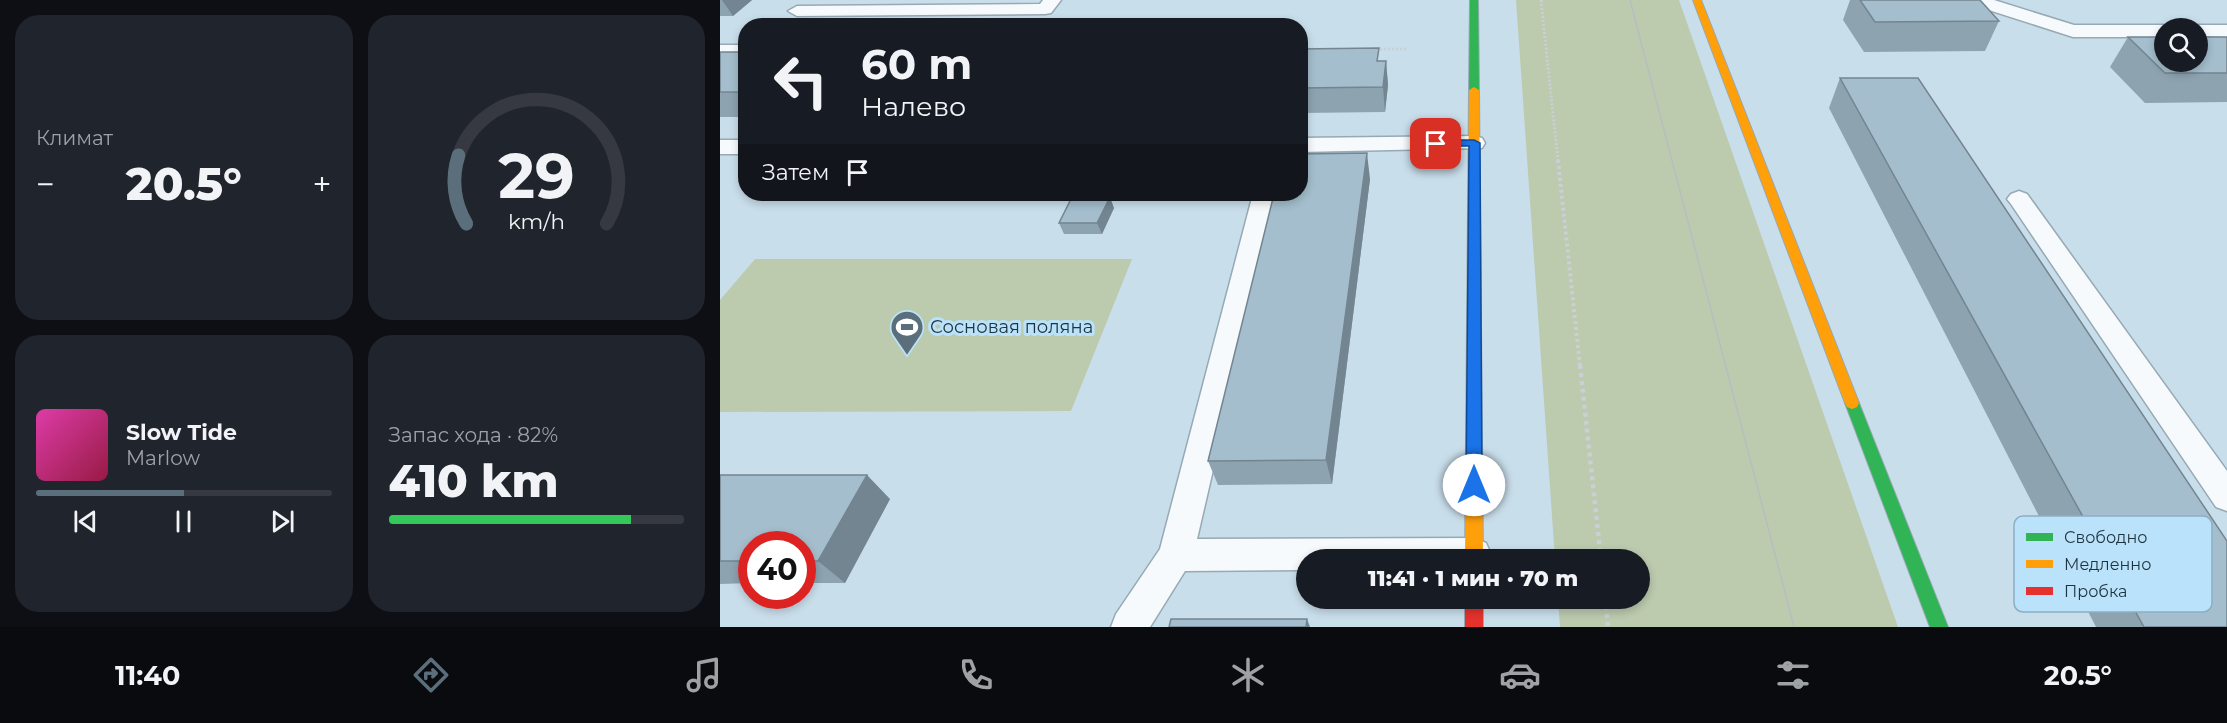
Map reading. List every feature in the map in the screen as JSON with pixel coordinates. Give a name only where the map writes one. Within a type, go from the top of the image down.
[{"type":"street","points":[[1474,0],[1474,549]]},
{"type":"street","points":[[1697,0],[1939,627]]},
{"type":"street","points":[[1474,609],[1474,627]]},
{"type":"lane","points":[[789,18],[803,5],[1045,9],[1052,0]]},
{"type":"lane","points":[[1976,0],[2073,31],[2154,31]]},
{"type":"lane","points":[[2208,31],[2227,31]]},
{"type":"lane","points":[[720,51],[738,51]]},
{"type":"lane","points":[[1308,145],[1474,143]]},
{"type":"lane","points":[[720,147],[738,147]]},
{"type":"lane","points":[[2019,199],[2227,497]]},
{"type":"lane","points":[[1129,627],[1176,555],[1263,201]]},
{"type":"lane","points":[[1176,555],[1296,556]]},
{"type":"path","points":[[1541,0],[1600,549]]},
{"type":"path","points":[[1308,49],[1348,49]]},
{"type":"path","points":[[1372,49],[1408,49]]},
{"type":"path","points":[[1606,609],[1608,627]]},
{"type":"green space","points":[[1516,0],[1679,0],[1898,627],[1560,627],[1559,609],[1650,609],[1650,549],[1554,549]]},
{"type":"green space","name":"Сосновая поляна","points":[[755,259],[1132,259],[1071,411],[720,412],[720,300]]},
{"type":"building","points":[[1860,0],[1980,0],[1999,21],[1875,22]]},
{"type":"building","points":[[2128,37],[2154,37],[2154,62]]},
{"type":"building","points":[[2208,37],[2227,37],[2227,73],[2165,73],[2208,72]]},
{"type":"building","points":[[1379,48],[1377,61],[1386,61],[1383,87],[1308,88],[1308,49]]},
{"type":"building","points":[[720,52],[738,52],[738,92],[720,92]]},
{"type":"building","points":[[1840,78],[1918,78],[2210,516],[2083,516]]},
{"type":"building","points":[[1367,153],[1326,460],[1208,461],[1272,201],[1308,201],[1308,154]]},
{"type":"building","points":[[1070,201],[1108,201],[1097,223],[1059,223]]},
{"type":"building","points":[[720,475],[867,475],[818,561],[816,561],[816,531],[738,531],[738,561],[720,561]]},
{"type":"building","points":[[2212,519],[2227,541],[2227,627],[2144,627],[2136,612],[2212,612]]},
{"type":"building","points":[[1171,619],[1307,619],[1306,627],[1169,627]]},
{"type":"tram line","points":[[1630,0],[1794,627]]},
{"type":"traffic: fast","points":[[1474,0],[1474,90]]},
{"type":"traffic: fast","points":[[1852,403],[1939,627]]},
{"type":"traffic: slow","points":[[1697,0],[1852,403]]},
{"type":"traffic: slow","points":[[1474,90],[1474,549]]},
{"type":"traffic: jam","points":[[1474,609],[1474,627]]},
{"type":"place","name":"Сосновая поляна","points":[[907,356]]},
{"type":"route","points":[[1436,144],[1474,143],[1474,485]]}]
